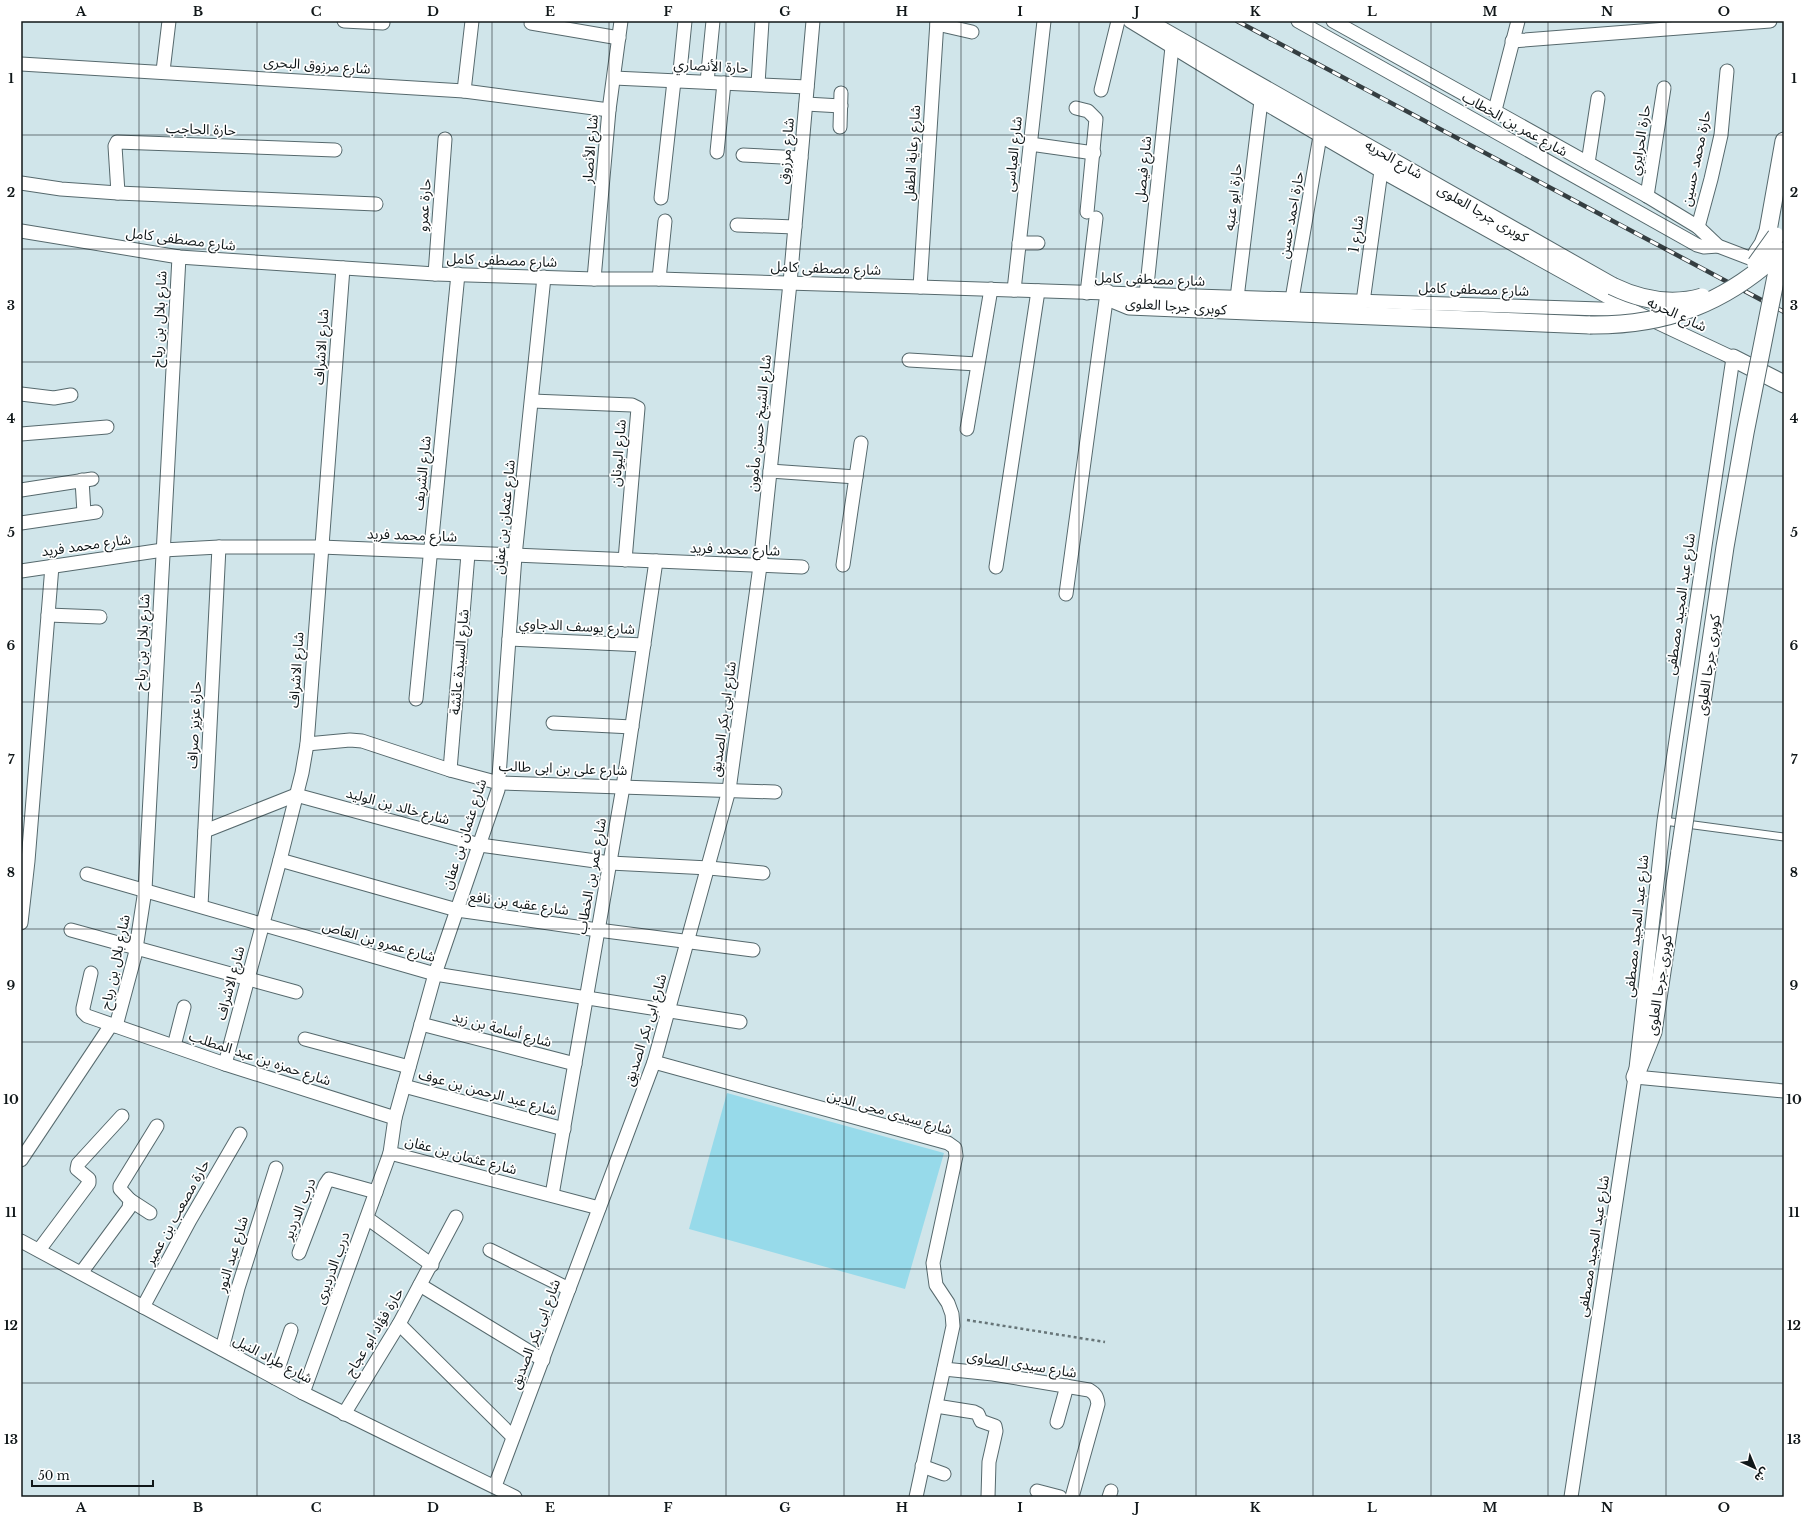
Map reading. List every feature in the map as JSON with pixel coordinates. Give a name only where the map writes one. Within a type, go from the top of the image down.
[{"type":"street","points":[[163,71],[169,21]]},
{"type":"street","points":[[344,21],[383,23]]},
{"type":"street","points":[[464,91],[472,21]]},
{"type":"street","name":"شارع الأنصار","points":[[594,279],[609,110],[621,21]]},
{"type":"street","points":[[661,198],[685,21]]},
{"type":"street","points":[[707,82],[713,21]]},
{"type":"street","points":[[758,84],[762,21]]},
{"type":"street","name":"شارع مرزوق","points":[[790,283],[813,21]]},
{"type":"street","name":"شارع العباسى","points":[[1014,290],[1044,21]]},
{"type":"street","points":[[1101,90],[1118,21]]},
{"type":"street","name":"شارع الحريه","points":[[1130,21],[1261,101],[1381,171],[1633,310],[1732,358]]},
{"type":"street","name":"كوبرى جرجا العلوى","points":[[1143,21],[1626,293],[1654,301],[1683,301],[1705,296],[1725,288],[1749,271],[1780,240]]},
{"type":"street","name":"شارع عمر بن الخطاب","points":[[1298,21],[1697,245],[1704,247],[1718,246]]},
{"type":"street","name":"شارع عمر بن الخطاب","points":[[1333,21],[1647,196],[1698,227],[1718,246],[1784,271]]},
{"type":"street","points":[[1495,110],[1518,21]]},
{"type":"street","points":[[1512,41],[1770,21]]},
{"type":"street","points":[[531,23],[619,38]]},
{"type":"street","points":[[937,23],[972,32]]},
{"type":"street","name":"شارع رعاية الطفل","points":[[920,287],[937,23]]},
{"type":"street","name":"شارع فيصل","points":[[1146,295],[1172,47]]},
{"type":"street","name":"شارع مرزوق البحرى","points":[[21,64],[163,71],[464,91],[609,110]]},
{"type":"street","name":"حارة محمد حسين","points":[[1698,227],[1711,179],[1720,135],[1727,71]]},
{"type":"street","name":"حارة الأنصاري","points":[[614,78],[807,86]]},
{"type":"street","points":[[717,152],[724,83]]},
{"type":"street","name":"حارة الحرايري","points":[[1647,196],[1664,88]]},
{"type":"street","points":[[840,127],[841,93]]},
{"type":"street","points":[[1588,163],[1598,98]]},
{"type":"street","name":"حارة ابو عنبه","points":[[1237,298],[1261,101]]},
{"type":"street","points":[[806,104],[841,106]]},
{"type":"street","points":[[1076,108],[1088,111],[1096,119],[1087,293]]},
{"type":"street","name":"حارة احمد حسن","points":[[1292,299],[1320,136]]},
{"type":"street","name":"حارة عمرو","points":[[435,274],[445,139]]},
{"type":"street","points":[[1751,258],[1763,244],[1768,231],[1784,141]]},
{"type":"street","name":"حارة الحاجب","points":[[118,193],[115,146],[117,142],[335,150]]},
{"type":"street","points":[[1030,144],[1094,153]]},
{"type":"street","points":[[743,155],[801,158]]},
{"type":"street","name":"شارع 1","points":[[1363,302],[1381,171]]},
{"type":"street","points":[[21,183],[61,189],[118,193],[376,204]]},
{"type":"street","name":"كوبرى جرجا العلوى","points":[[1635,1077],[1653,1032],[1725,547],[1780,240],[1784,185]]},
{"type":"street","points":[[659,279],[665,221]]},
{"type":"street","points":[[736,225],[795,227]]},
{"type":"street","name":"شارع مصطفى كامل","points":[[21,231],[179,257],[435,274],[594,279],[659,279],[1633,310]]},
{"type":"street","name":"كوبرى جرجا العلوى","points":[[1107,293],[1112,299],[1129,306],[1590,325],[1632,324],[1673,316],[1694,309],[1731,290],[1749,279],[1780,240]]},
{"type":"street","points":[[1019,243],[1038,243]]},
{"type":"street","name":"شارع بلال بن رباح","points":[[21,1160],[114,1026],[137,948],[145,890],[179,257]]},
{"type":"street","name":"شارع الاشراف","points":[[224,1064],[280,860],[302,773],[307,744],[343,268]]},
{"type":"street","name":"شارع الشريف","points":[[416,699],[458,274]]},
{"type":"street","name":"شارع عثمان بن عفان","points":[[544,277],[516,556],[499,784],[480,845],[435,974],[395,1118],[390,1153],[599,1208]]},
{"type":"street","name":"شارع الشيخ حسن مأمون","points":[[760,566],[790,283]]},
{"type":"street","points":[[967,428],[991,289]]},
{"type":"street","points":[[996,567],[1038,291]]},
{"type":"street","points":[[1066,594],[1107,293]]},
{"type":"street","points":[[1732,358],[1784,384]]},
{"type":"street","name":"شارع عبد المجيد مصطفى","points":[[1571,1497],[1635,1077],[1664,821],[1732,358]]},
{"type":"street","points":[[909,360],[977,364]]},
{"type":"street","points":[[21,394],[48,398],[71,395]]},
{"type":"street","name":"شارع اليونان","points":[[532,401],[632,405],[638,408],[625,560]]},
{"type":"street","points":[[21,434],[107,427]]},
{"type":"street","points":[[843,565],[861,443]]},
{"type":"street","points":[[770,471],[856,477]]},
{"type":"street","points":[[21,490],[87,480],[90,513],[21,523]]},
{"type":"street","name":"شارع محمد فريد","points":[[21,570],[163,550],[219,547],[321,547],[802,567]]},
{"type":"street","name":"حارة عزيز صراف","points":[[201,906],[219,547]]},
{"type":"street","name":"شارع السيدة عائشة","points":[[450,770],[468,554]]},
{"type":"street","name":"شارع عمر بن الخطاب","points":[[552,1195],[623,787],[656,561]]},
{"type":"street","points":[[21,923],[24,860],[52,566]]},
{"type":"street","name":"شارع ابى بكر الصديق","points":[[495,1486],[654,1062],[669,1010],[709,868],[729,790],[760,566]]},
{"type":"street","points":[[48,615],[100,617]]},
{"type":"street","name":"شارع يوسف الدجاوي","points":[[509,639],[644,645]]},
{"type":"street","points":[[553,723],[632,727]]},
{"type":"street","name":"شارع على بن ابى طالب","points":[[307,744],[350,740],[362,741],[450,770],[499,784],[775,792]]},
{"type":"street","points":[[205,831],[296,795]]},
{"type":"street","name":"شارع خالد بن الوليد","points":[[296,795],[480,845],[610,863],[709,868],[763,873]]},
{"type":"street","name":"شارع عقبه بن نافع","points":[[280,860],[457,910],[753,950]]},
{"type":"street","name":"شارع عمرو بن العاص","points":[[86,874],[435,974],[740,1022]]},
{"type":"street","points":[[72,930],[296,992]]},
{"type":"street","name":"شارع حمزه بن عبد المطلب","points":[[91,973],[83,1012],[87,1016],[224,1064],[395,1118]]},
{"type":"street","points":[[174,1046],[184,1007]]},
{"type":"street","name":"شارع أسامة بن زيد","points":[[421,1024],[575,1064]]},
{"type":"street","points":[[305,1039],[409,1067]]},
{"type":"street","name":"شارع سيدى محى الدين","points":[[654,1062],[952,1145],[955,1148],[956,1156],[933,1263],[936,1285],[948,1303],[953,1326],[916,1497]]},
{"type":"street","points":[[1635,1077],[1784,1091]]},
{"type":"street","name":"شارع عبد الرحمن بن عوف","points":[[404,1086],[564,1129]]},
{"type":"street","points":[[39,1250],[89,1183],[90,1179],[77,1169],[78,1164],[122,1116]]},
{"type":"street","points":[[150,1213],[130,1200],[122,1192],[120,1186],[157,1126]]},
{"type":"street","name":"حارة مصعب بن عمير","points":[[143,1307],[190,1220],[240,1134]]},
{"type":"street","name":"درب الدرديرى","points":[[304,1393],[390,1153]]},
{"type":"street","name":"شارع عبد النور","points":[[222,1349],[238,1288],[276,1168]]},
{"type":"street","name":"درب الدردير","points":[[299,1253],[325,1185],[329,1179],[376,1192]]},
{"type":"street","points":[[81,1273],[129,1208],[130,1200]]},
{"type":"street","points":[[367,1218],[432,1265]]},
{"type":"street","name":"حارة فؤاد ابو عجاج","points":[[344,1414],[399,1324],[456,1218]]},
{"type":"street","name":"شارع طراد النيل","points":[[21,1241],[344,1414],[515,1497]]},
{"type":"street","points":[[490,1250],[569,1288]]},
{"type":"street","points":[[420,1285],[542,1360]]},
{"type":"street","points":[[399,1324],[513,1437]]},
{"type":"street","points":[[275,1378],[291,1330]]},
{"type":"street","name":"شارع سيدى الصاوى","points":[[944,1368],[1067,1386],[1089,1390],[1095,1393],[1098,1398],[1098,1404],[1072,1497]]},
{"type":"street","points":[[1057,1422],[1067,1386]]},
{"type":"street","points":[[936,1406],[974,1412],[981,1420],[995,1426],[996,1431],[989,1462],[988,1497]]},
{"type":"street","points":[[922,1466],[944,1474]]},
{"type":"street","points":[[1037,1491],[1060,1497]]},
{"type":"lane","points":[[1664,821],[1784,837]]},
{"type":"path","points":[[952,1317],[1105,1342]]},
{"type":"shaded area","points":[[727,1093],[944,1153],[905,1289],[689,1229]]},
{"type":"railway","points":[[1237,21],[1784,312]]}]
